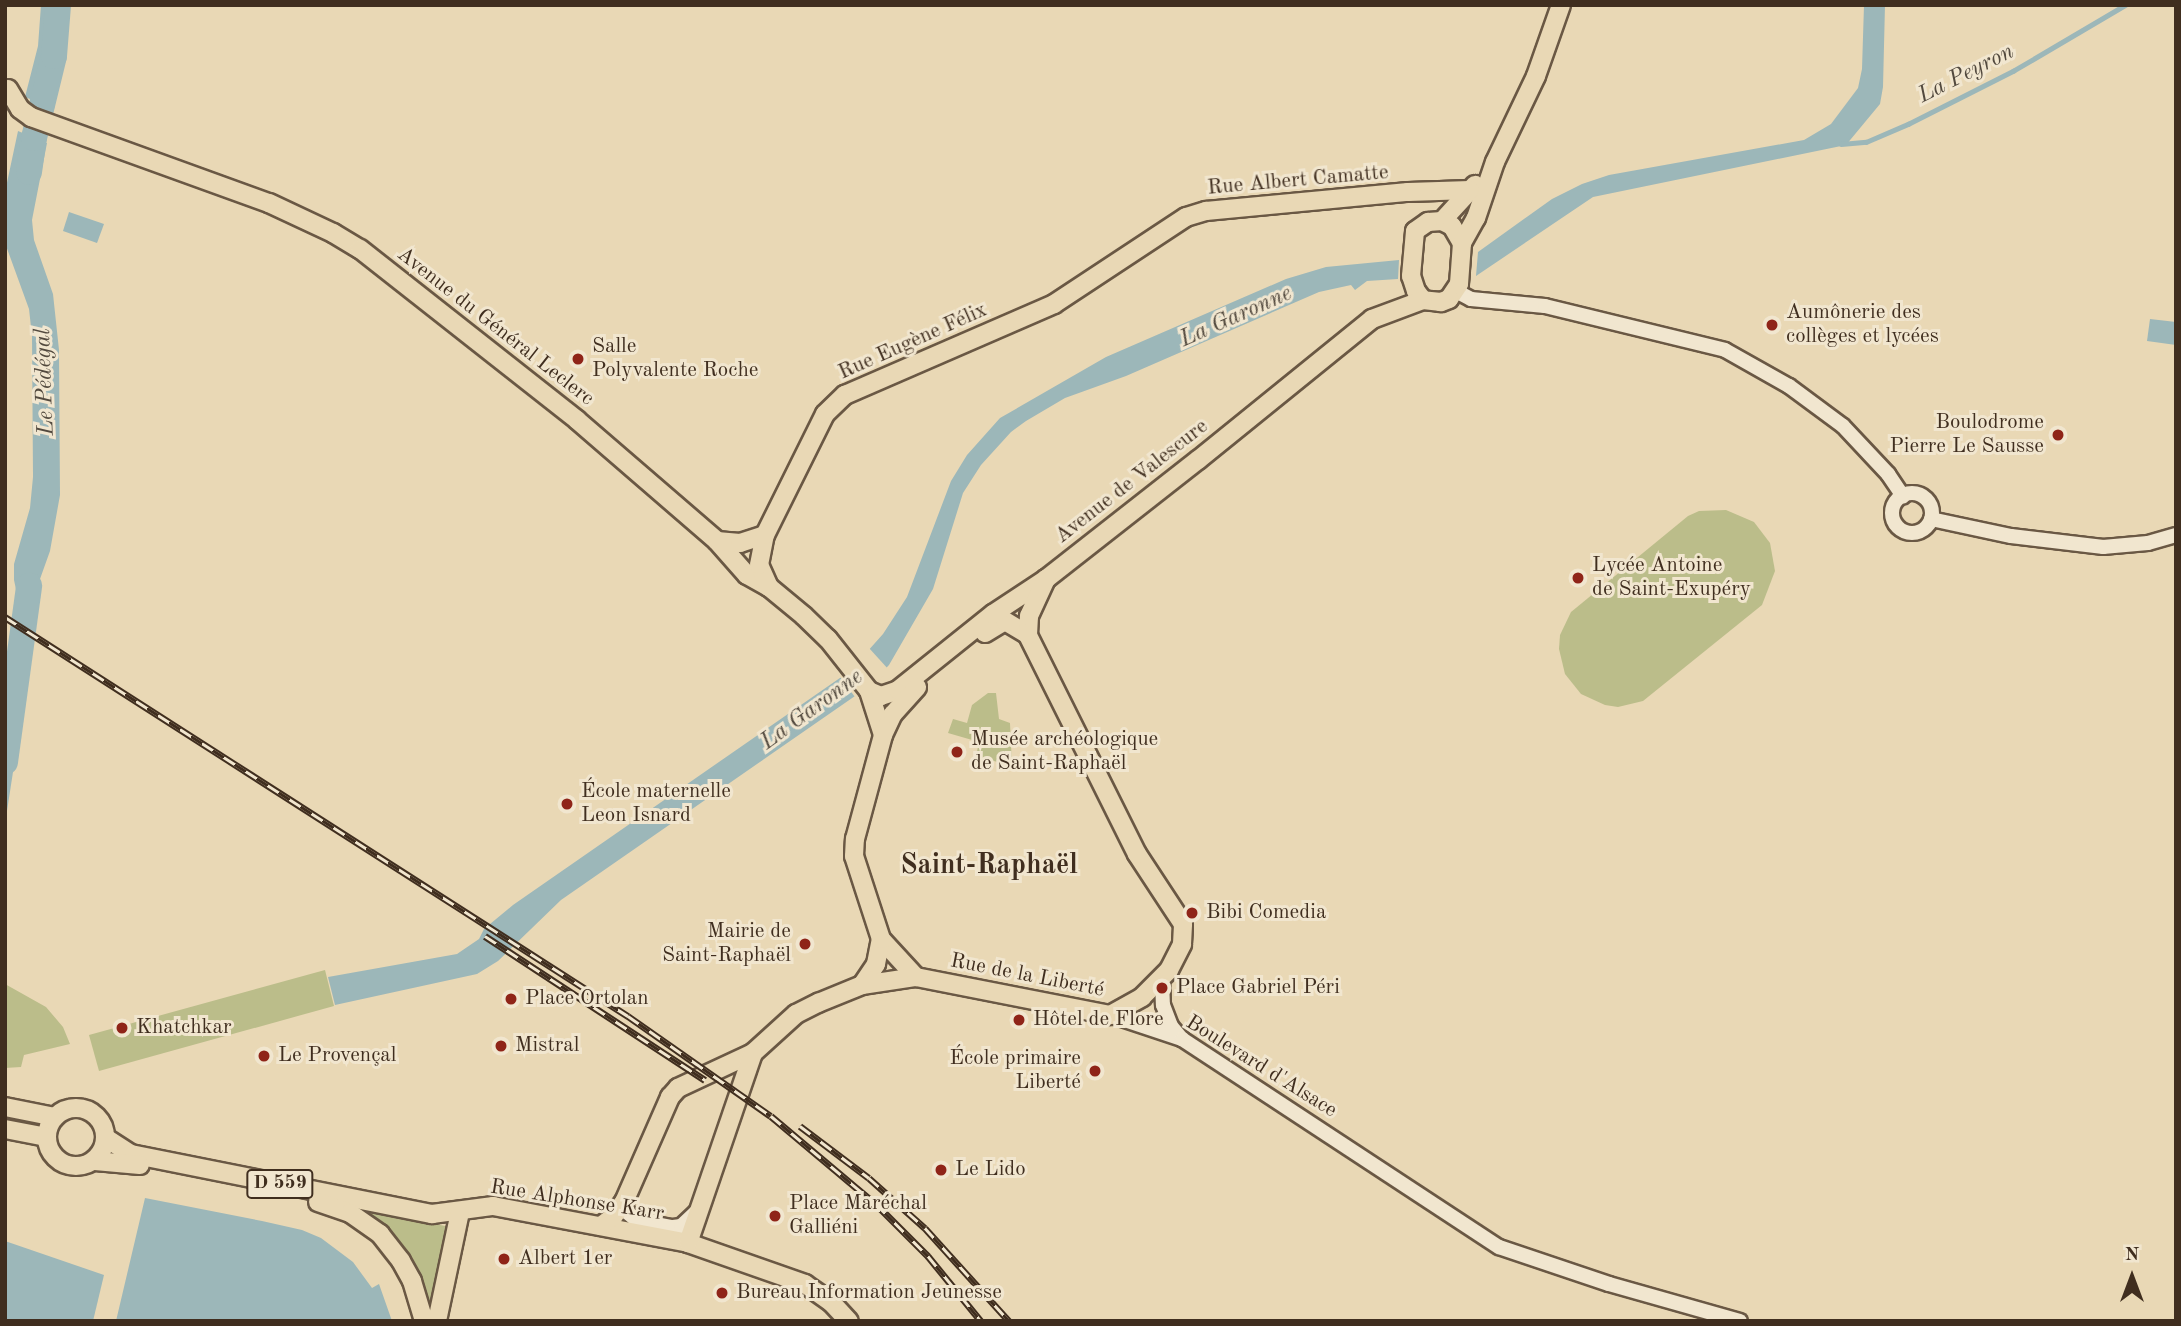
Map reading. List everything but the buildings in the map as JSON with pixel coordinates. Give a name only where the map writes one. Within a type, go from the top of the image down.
[{"type":"main road","points":[[1495,162],[1442,221],[1421,226],[1412,241],[1410,275],[1423,300],[1441,302],[1449,299],[1456,291],[1461,276],[1462,243],[1476,218],[1495,162],[1536,76],[1561,5]]},
{"type":"main road","points":[[5,70],[12,102]]},
{"type":"main road","name":"Avenue du Général Leclerc","points":[[12,102],[56,126],[269,204],[333,233],[360,249],[566,412],[717,541],[747,575],[769,587],[828,639],[869,691],[883,735]]},
{"type":"main road","name":"Rue Albert Camatte","points":[[1070,295],[1186,217],[1206,211],[1408,192],[1471,190]]},
{"type":"main road","points":[[1442,221],[1452,226],[1462,243]]},
{"type":"main road","name":"Rue Eugène Félix","points":[[769,587],[759,565],[765,535],[832,404],[845,395],[1026,317],[1070,295]]},
{"type":"main road","name":"Avenue de Valescure","points":[[869,691],[881,696],[898,690],[1046,579],[1372,319],[1423,300]]},
{"type":"main road","points":[[717,541],[740,543],[765,535]]},
{"type":"main road","points":[[1046,579],[1029,616],[1028,635],[1145,867],[1183,924],[1184,934],[1179,953],[1162,979],[1128,1008],[1110,1015]]},
{"type":"main road","points":[[916,977],[881,939],[854,856],[855,839],[883,735],[905,697],[993,620],[1005,621],[1028,635]]},
{"type":"main road","points":[[862,985],[876,964],[881,939]]},
{"type":"main road","name":"Rue de la Liberté","points":[[753,1053],[796,1014],[862,985],[916,977],[1110,1015]]},
{"type":"main road","points":[[601,1226],[614,1217],[624,1202],[670,1097],[678,1088],[753,1053]]},
{"type":"main road","points":[[688,1243],[753,1053]]},
{"type":"main road","points":[[5,1107],[46,1115],[74,1108],[89,1111],[102,1121],[106,1138],[101,1154],[94,1161],[78,1167],[61,1163],[50,1151],[46,1115]]},
{"type":"main road","points":[[14,1131],[47,1137]]},
{"type":"main road","name":"D 559","points":[[106,1138],[123,1151],[139,1156],[432,1213],[460,1212]]},
{"type":"main road","name":"D 559","points":[[94,1161],[137,1165],[318,1202],[350,1213],[380,1234],[401,1261],[412,1282],[424,1321]]},
{"type":"main road","name":"Rue Alphonse Karr","points":[[460,1212],[493,1206],[688,1243]]},
{"type":"main road","points":[[437,1321],[460,1212]]},
{"type":"main road","name":"D 559","points":[[688,1243],[775,1272],[817,1292],[849,1321]]},
{"type":"street","points":[[1456,291],[1471,299],[1545,306],[1726,351],[1789,386],[1843,426],[1888,474],[1903,496]]},
{"type":"street","points":[[1916,494],[1927,500],[1931,519],[1918,532],[1900,529],[1892,512],[1903,496],[1916,494]]},
{"type":"street","points":[[1931,519],[2011,536],[2103,547],[2148,543],[2176,535]]},
{"type":"street","points":[[1162,979],[1163,1005],[1171,1026],[1182,1039]]},
{"type":"street","name":"Rue de la Liberté","points":[[1110,1015],[1153,1030]]},
{"type":"street","name":"Boulevard d'Alsace","points":[[1153,1030],[1182,1039],[1499,1247],[1517,1255],[1740,1321]]},
{"type":"street","name":"Rue Alphonse Karr","points":[[624,1202],[628,1213],[636,1220],[673,1227],[681,1226],[699,1209]]},
{"type":"green space","points":[[1726,510],[1754,522],[1770,543],[1775,571],[1762,605],[1643,701],[1618,707],[1605,705],[1581,694],[1565,674],[1559,649],[1560,635],[1571,612],[1688,516],[1699,511]]},
{"type":"green space","points":[[988,693],[996,693],[999,719],[1010,723],[1012,766],[976,756],[979,742],[948,733],[953,719],[967,723],[972,705]]},
{"type":"green space","points":[[325,970],[334,1006],[99,1071],[89,1035]]},
{"type":"green space","points":[[5,984],[46,1007],[63,1027],[70,1044],[24,1055],[21,1067],[5,1068]]},
{"type":"green space","points":[[372,1211],[450,1227],[432,1309],[427,1310],[369,1218]]},
{"type":"water","points":[[41,5],[69,5],[65,55],[54,109],[25,97],[38,46]]},
{"type":"water","points":[[1864,5],[1885,5],[1883,87],[1880,104],[1846,145],[1593,197],[1476,276],[1478,252],[1552,199],[1582,184],[1609,175],[1804,140],[1831,124],[1858,88],[1862,69]]},
{"type":"water","points":[[18,131],[47,143],[32,220],[34,240],[53,294],[59,350],[60,495],[50,551],[35,593],[33,627],[15,617],[18,599],[14,564],[30,508],[33,477],[32,336],[29,309],[5,243],[5,192]]},
{"type":"water","points":[[69,212],[104,224],[97,243],[63,231]]},
{"type":"water","name":"La Garonne","points":[[1399,260],[1398,279],[1367,281],[1355,290],[1351,285],[1319,292],[1126,376],[1065,398],[1026,421],[1011,432],[981,465],[963,493],[933,589],[889,665],[868,687],[561,900],[498,961],[477,974],[335,1005],[328,977],[457,954],[479,939],[484,929],[513,905],[850,671],[883,634],[907,597],[951,481],[967,455],[1000,418],[1106,357],[1286,279],[1326,267]]},
{"type":"water","points":[[2150,319],[2176,322],[2176,345],[2147,341]]},
{"type":"water","points":[[12,640],[28,651],[26,683],[5,688],[5,660],[9,662]]},
{"type":"water","points":[[23,707],[5,824],[5,712]]},
{"type":"water","points":[[145,1198],[302,1230],[321,1238],[353,1262],[372,1288],[379,1284],[392,1321],[116,1321]]},
{"type":"water","points":[[5,1241],[104,1275],[93,1321],[5,1321]]},
{"type":"pier","points":[[869,648],[889,670],[870,690],[855,697],[840,677]]},
{"type":"waterway","name":"Le Pédégal","points":[[29,172],[34,138],[54,56],[58,5]]},
{"type":"waterway","name":"La Peyron","points":[[1841,144],[1866,142],[1908,124],[2013,71],[2125,5]]},
{"type":"waterway","name":"Le Pédégal","points":[[5,762],[29,586]]},
{"type":"railway","points":[[5,617],[628,1016],[771,1116],[876,1204],[928,1256],[981,1321]]},
{"type":"railway","points":[[485,936],[705,1080]]},
{"type":"railway","points":[[800,1126],[869,1178],[925,1228],[1009,1321]]},
{"type":"place","name":"Aumônerie des collèges et lycées","points":[[1772,325]]},
{"type":"place","name":"Salle Polyvalente Roche","points":[[578,359]]},
{"type":"place","name":"Boulodrome Pierre Le Sausse","points":[[2058,435]]},
{"type":"place","name":"Lycée Antoine de Saint-Exupéry","points":[[1578,578]]},
{"type":"place","name":"Musée archéologique de Saint-Raphaël","points":[[957,752]]},
{"type":"place","name":"École maternelle Leon Isnard","points":[[567,804]]},
{"type":"place","name":"Bibi Comedia","points":[[1192,913]]},
{"type":"place","name":"Mairie de Saint-Raphaël","points":[[805,944]]},
{"type":"place","name":"Place Gabriel Péri","points":[[1162,988]]},
{"type":"place","name":"Place Ortolan","points":[[511,999]]},
{"type":"place","name":"Hôtel de Flore","points":[[1019,1020]]},
{"type":"place","name":"Khatchkar","points":[[122,1028]]},
{"type":"place","name":"Mistral","points":[[501,1046]]},
{"type":"place","name":"Le Provençal","points":[[264,1056]]},
{"type":"place","name":"École primaire Liberté","points":[[1095,1071]]},
{"type":"place","name":"Le Lido","points":[[941,1170]]},
{"type":"place","name":"Place Maréchal Galliéni","points":[[775,1216]]},
{"type":"place","name":"Albert 1er","points":[[504,1259]]},
{"type":"place","name":"Bureau Information Jeunesse","points":[[722,1293]]},
{"type":"district","name":"Saint-Raphaël","points":[[989,866]]}]
